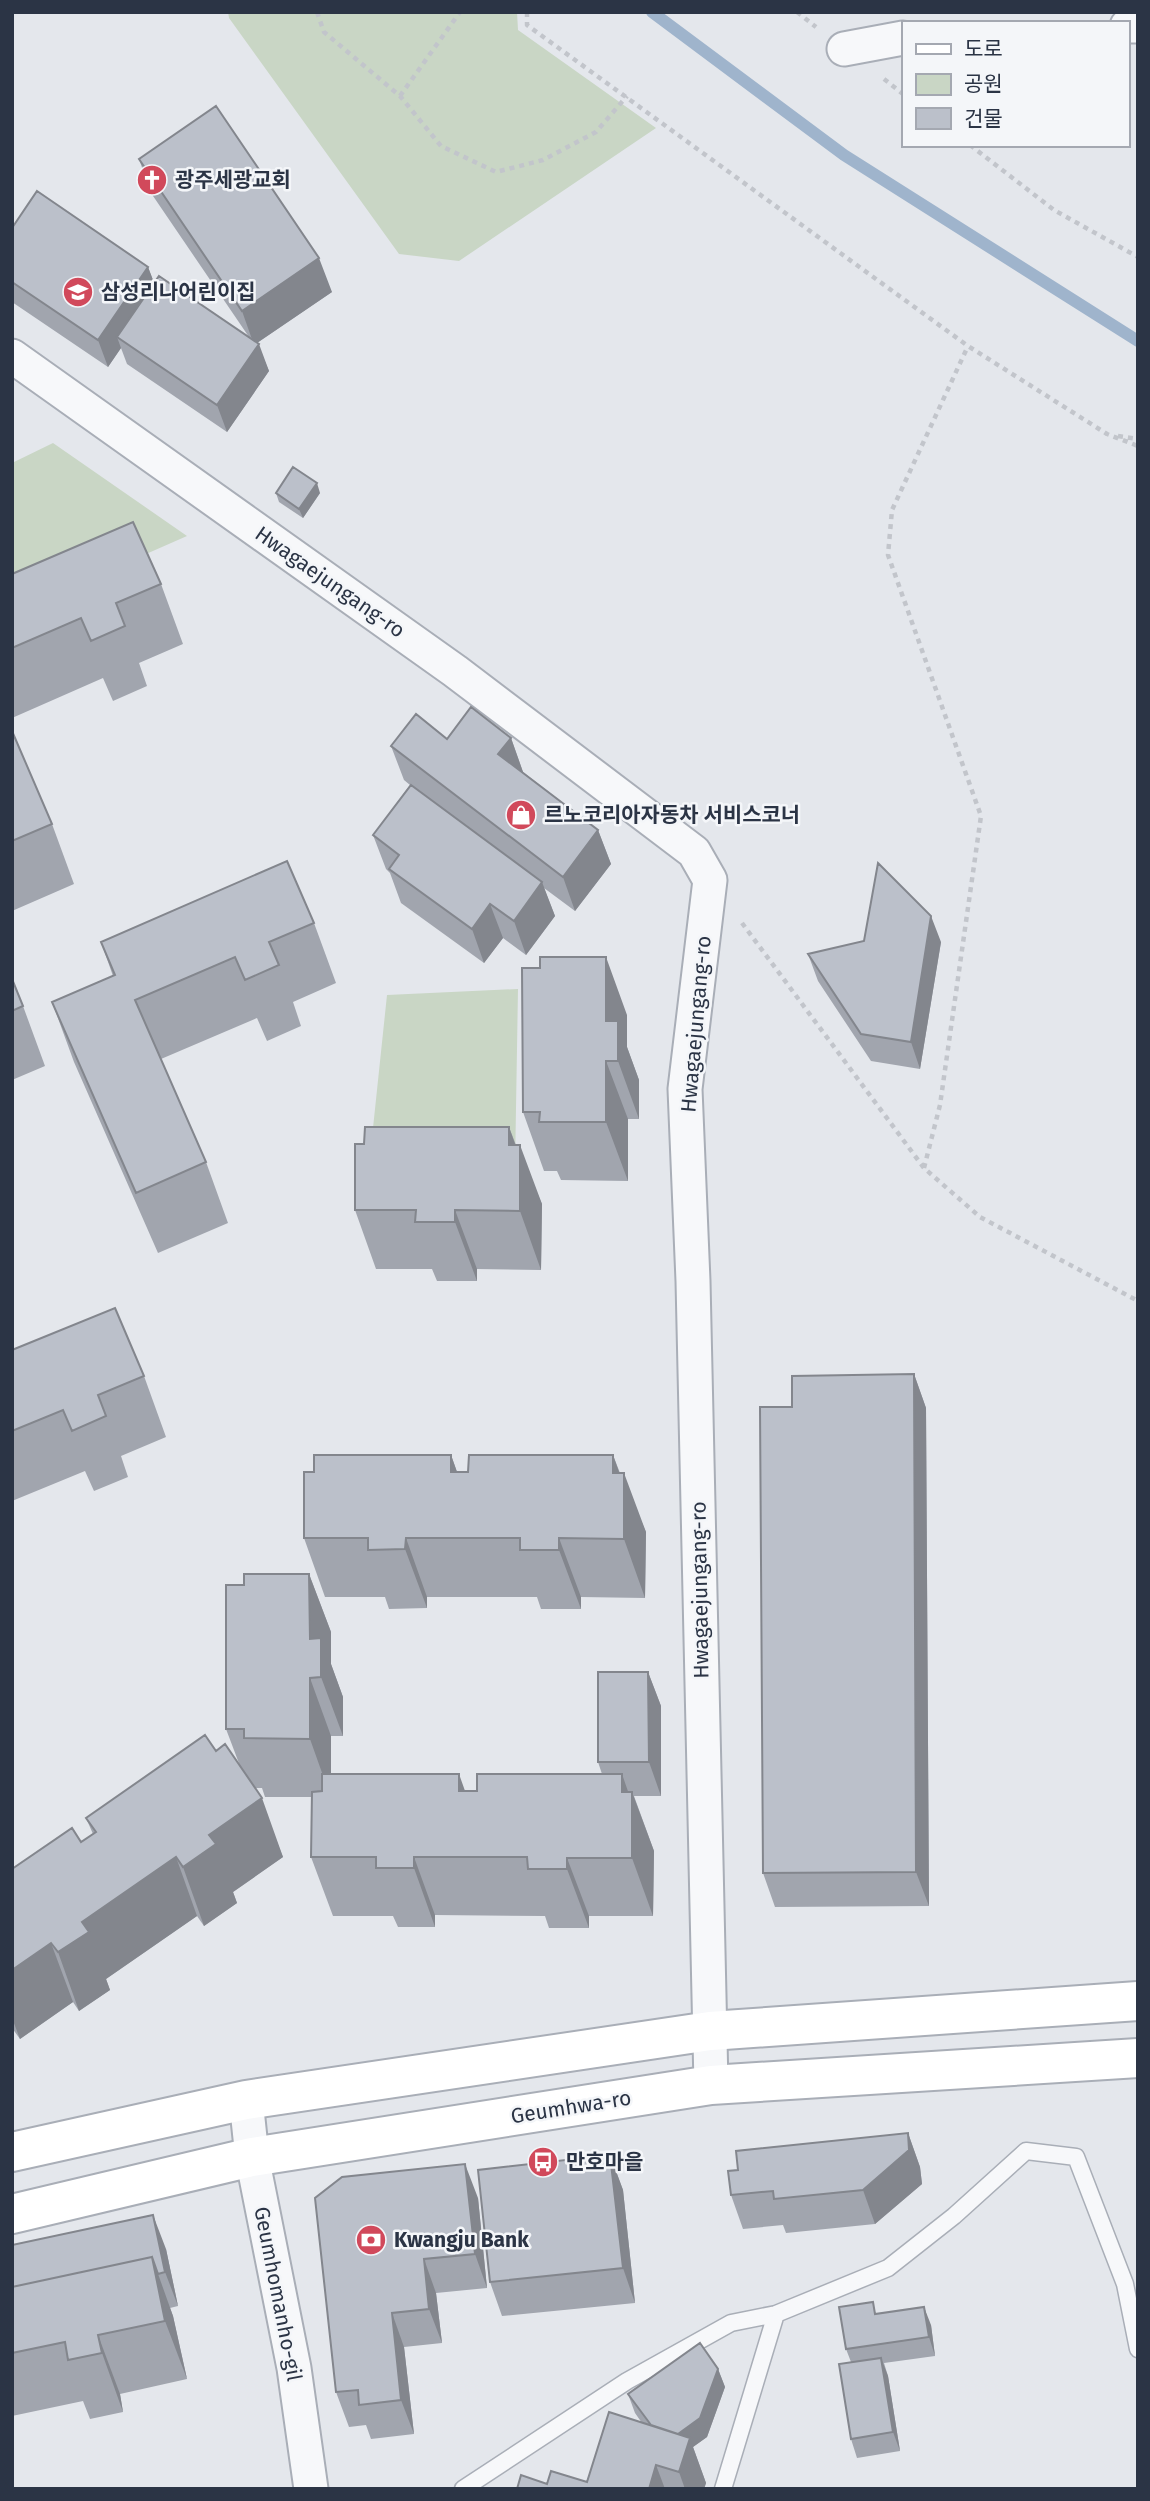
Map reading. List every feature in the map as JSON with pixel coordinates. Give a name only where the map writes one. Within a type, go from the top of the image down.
[{"type":"main road","points":[[12,2152],[246,2100],[710,2031],[1138,2001]]},
{"type":"main road","name":"Geumhwa-ro","points":[[12,2214],[252,2157],[712,2085],[1138,2058]]},
{"type":"street","points":[[844,48],[902,37]]},
{"type":"street","name":"Hwagaejungang-ro","points":[[12,356],[477,688],[694,852],[710,880],[685,1089],[694,1294],[712,2085]]},
{"type":"street","name":"Geumhomanho-gil","points":[[246,2100],[252,2157],[294,2368],[311,2489]]},
{"type":"lane","points":[[463,2489],[627,2381],[731,2323],[776,2314],[888,2268],[954,2216],[1026,2151],[1076,2157],[1125,2284],[1138,2349]]},
{"type":"lane","points":[[723,2489],[776,2314]]},
{"type":"path","points":[[317,12],[324,32],[400,96],[441,146],[496,172],[543,160],[596,132],[627,96]]},
{"type":"path","points":[[400,96],[460,12]]},
{"type":"path","points":[[527,12],[527,25],[968,346],[1107,434],[1138,446]]},
{"type":"path","points":[[973,147],[1054,210],[1138,257]]},
{"type":"path","points":[[923,1168],[940,1105],[981,816],[888,555],[892,510],[968,346]]},
{"type":"path","points":[[1107,434],[1138,439]]},
{"type":"path","points":[[710,880],[923,1168],[980,1217],[1138,1301]]},
{"type":"green space","points":[[228,12],[517,12],[518,30],[656,128],[459,261],[399,254],[229,18]]},
{"type":"green space","points":[[53,443],[187,536],[12,613],[12,463]]},
{"type":"green space","points":[[518,989],[515,1168],[369,1166],[387,995]]},
{"type":"building","points":[[216,106],[319,258],[242,311],[139,159]]},
{"type":"building","points":[[37,191],[148,267],[98,340],[12,282],[12,228]]},
{"type":"building","points":[[159,276],[259,344],[217,405],[117,337]]},
{"type":"building","points":[[293,467],[317,483],[299,509],[276,493]]},
{"type":"building","points":[[133,522],[161,584],[116,603],[125,626],[91,641],[81,618],[12,648],[12,574]]},
{"type":"building","points":[[471,707],[511,738],[498,754],[598,830],[563,877],[391,746],[416,714],[447,739]]},
{"type":"building","points":[[12,731],[52,824],[12,841]]},
{"type":"building","points":[[411,785],[542,882],[514,921],[490,904],[472,929],[389,869],[399,855],[373,835]]},
{"type":"building","points":[[287,861],[314,923],[269,942],[279,965],[245,980],[235,957],[135,1000],[206,1162],[136,1193],[52,1002],[115,975],[101,942]]},
{"type":"building","points":[[878,863],[931,916],[911,1042],[861,1034],[808,954],[864,941]]},
{"type":"building","points":[[540,957],[606,957],[606,1021],[618,1021],[618,1061],[606,1061],[606,1122],[539,1122],[540,1112],[523,1112],[522,968],[540,968]]},
{"type":"building","points":[[12,979],[23,1006],[12,1011]]},
{"type":"building","points":[[365,1127],[509,1127],[509,1145],[520,1145],[520,1211],[455,1210],[455,1222],[415,1222],[416,1210],[355,1210],[355,1144],[364,1144]]},
{"type":"building","points":[[115,1308],[144,1376],[98,1395],[106,1416],[72,1431],[63,1410],[12,1431],[12,1350]]},
{"type":"building","points":[[914,1374],[916,1872],[763,1873],[760,1407],[792,1407],[792,1376]]},
{"type":"building","points":[[314,1455],[451,1455],[451,1472],[468,1472],[469,1455],[613,1455],[613,1473],[624,1473],[624,1539],[559,1538],[559,1550],[520,1550],[520,1538],[406,1538],[405,1549],[368,1550],[368,1538],[304,1538],[304,1472],[314,1472]]},
{"type":"building","points":[[244,1574],[309,1574],[310,1639],[321,1638],[321,1677],[310,1678],[310,1739],[244,1738],[244,1729],[226,1729],[226,1585],[244,1585]]},
{"type":"building","points":[[598,1672],[648,1672],[649,1762],[598,1762]]},
{"type":"building","points":[[205,1735],[216,1751],[225,1744],[262,1798],[209,1835],[216,1844],[183,1867],[176,1857],[82,1922],[89,1932],[58,1952],[51,1943],[12,1970],[12,1869],[72,1828],[81,1842],[96,1832],[86,1818]]},
{"type":"building","points":[[322,1774],[459,1774],[459,1791],[477,1791],[477,1774],[622,1774],[622,1792],[632,1792],[632,1858],[567,1858],[567,1869],[528,1869],[527,1857],[414,1857],[414,1868],[376,1868],[376,1857],[311,1857],[312,1792],[322,1791]]},
{"type":"building","points":[[908,2133],[909,2150],[863,2190],[774,2199],[773,2191],[731,2195],[728,2171],[738,2170],[736,2151]]},
{"type":"building","points":[[610,2155],[623,2268],[490,2282],[478,2170]]},
{"type":"building","points":[[465,2164],[475,2254],[424,2259],[429,2309],[392,2313],[401,2400],[359,2405],[358,2390],[336,2392],[315,2198],[342,2177]]},
{"type":"building","points":[[153,2215],[165,2272],[158,2274],[152,2257],[12,2287],[12,2245]]},
{"type":"building","points":[[152,2257],[165,2321],[98,2335],[102,2353],[68,2360],[65,2342],[12,2353],[12,2287]]},
{"type":"building","points":[[873,2302],[875,2314],[924,2307],[929,2337],[846,2349],[839,2307]]},
{"type":"building","points":[[700,2343],[718,2369],[700,2418],[678,2434],[651,2425],[628,2394]]},
{"type":"building","points":[[881,2358],[893,2432],[851,2439],[839,2364]]},
{"type":"building","points":[[609,2412],[690,2438],[679,2472],[656,2465],[649,2489],[517,2489],[521,2475],[547,2484],[551,2471],[587,2482]]},
{"type":"waterway","points":[[652,12],[844,155],[1138,341]]},
{"type":"place","name":"광주세광교회","points":[[152,180]]},
{"type":"place","name":"삼성리나어린이집","points":[[78,292]]},
{"type":"place","name":"르노코리아자동차 서비스코너","points":[[521,815]]},
{"type":"place","name":"만호마을","points":[[543,2162]]},
{"type":"place","name":"Kwangju Bank","points":[[371,2240]]}]
